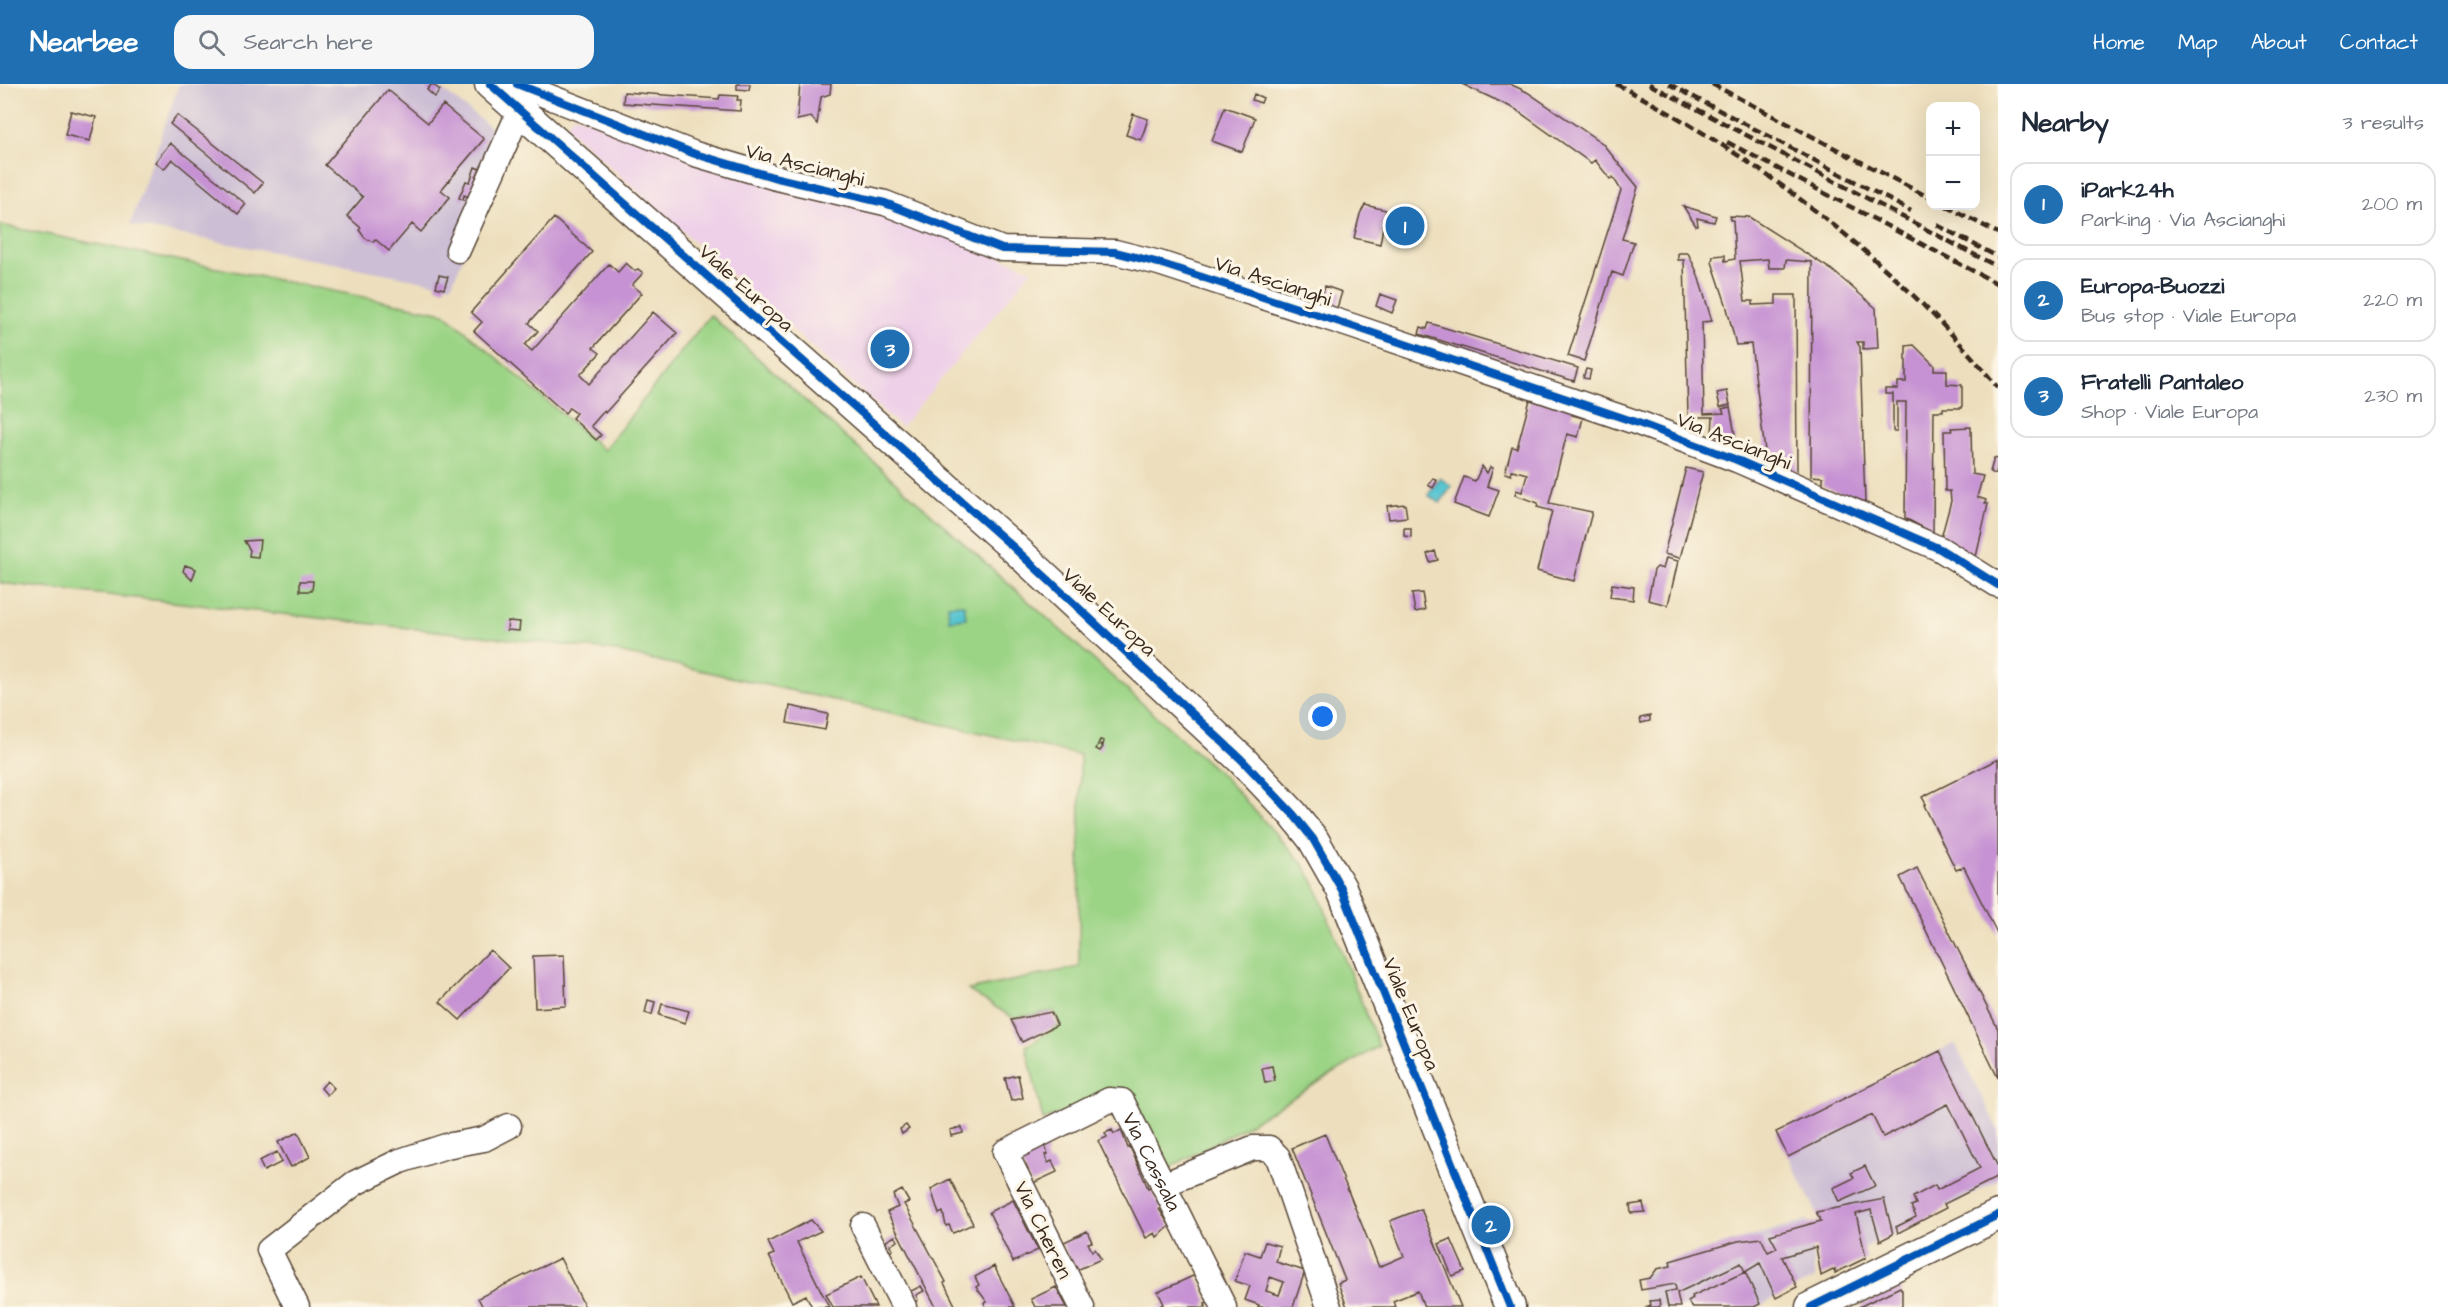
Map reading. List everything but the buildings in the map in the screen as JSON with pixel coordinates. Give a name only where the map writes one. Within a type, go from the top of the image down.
[{"type":"main road","name":"Viale Europa","points":[[490,84],[519,97],[1011,546],[1240,759],[1293,814],[1313,839],[1342,890],[1510,1307]]},
{"type":"main road","points":[[1811,1307],[1998,1215]]},
{"type":"street","points":[[458,250],[519,97]]},
{"type":"street","name":"Via Ascianghi","points":[[519,97],[773,177],[885,203],[1002,249],[1115,252],[1159,263],[1396,341],[1641,424],[1737,460],[1940,549],[1998,585]]},
{"type":"street","name":"Via Cassala","points":[[1005,1152],[1108,1100],[1122,1101],[1224,1307]]},
{"type":"street","points":[[297,1307],[269,1250],[355,1183],[400,1161],[446,1146],[484,1139],[509,1126]]},
{"type":"street","points":[[1163,1185],[1253,1148],[1269,1148],[1278,1157],[1329,1307]]},
{"type":"street","name":"Via Cheren","points":[[1005,1152],[1082,1307]]},
{"type":"street","points":[[863,1226],[904,1307]]},
{"type":"shaded area","points":[[179,84],[435,84],[512,144],[451,286],[130,225]]},
{"type":"shaded area","points":[[573,115],[885,209],[1032,270],[901,427],[566,127]]},
{"type":"shaded area","points":[[1955,1043],[1998,1130],[1998,1181],[1864,1248],[1866,1258],[1835,1273],[1836,1218],[1821,1221],[1776,1132]]},
{"type":"shaded area","points":[[1808,1220],[1815,1278],[1757,1307],[1646,1307],[1639,1278],[1669,1260]]},
{"type":"green space","points":[[0,225],[444,313],[604,450],[710,315],[1224,777],[1302,863],[1314,882],[1379,1046],[1239,1130],[1169,1168],[1124,1089],[1043,1120],[1026,1046],[1060,1025],[1054,1011],[1013,1018],[968,990],[1079,967],[1080,755],[609,650],[0,583]]},
{"type":"water","points":[[1440,478],[1452,486],[1440,503],[1428,495]]},
{"type":"water","points":[[964,604],[966,618],[949,620],[948,605]]},
{"type":"railway","points":[[1616,84],[1721,144],[1823,216],[1916,298],[1959,342],[1998,388]]},
{"type":"railway","points":[[1649,84],[1998,267]]},
{"type":"railway","points":[[1669,84],[1911,211]]},
{"type":"railway","points":[[1712,84],[1926,196]]},
{"type":"railway","points":[[1727,142],[1998,284]]},
{"type":"railway","points":[[1954,210],[1998,233]]},
{"type":"railway","points":[[1937,225],[1998,257]]},
{"type":"cycle path","points":[[490,84],[1012,546],[1241,759],[1293,814],[1313,839],[1342,890],[1510,1307]]},
{"type":"cycle path","points":[[517,84],[695,154],[773,177],[885,203],[1002,249],[1115,252],[1159,263],[1352,326],[1641,424],[1737,460],[1940,549],[1998,585]]},
{"type":"cycle path","points":[[1811,1307],[1998,1215]]},
{"type":"place","name":"iPark24h","points":[[1405,226]]},
{"type":"place","name":"Fratelli Pantaleo","points":[[890,349]]},
{"type":"place","name":"Europa-Buozzi","points":[[1491,1225]]}]
